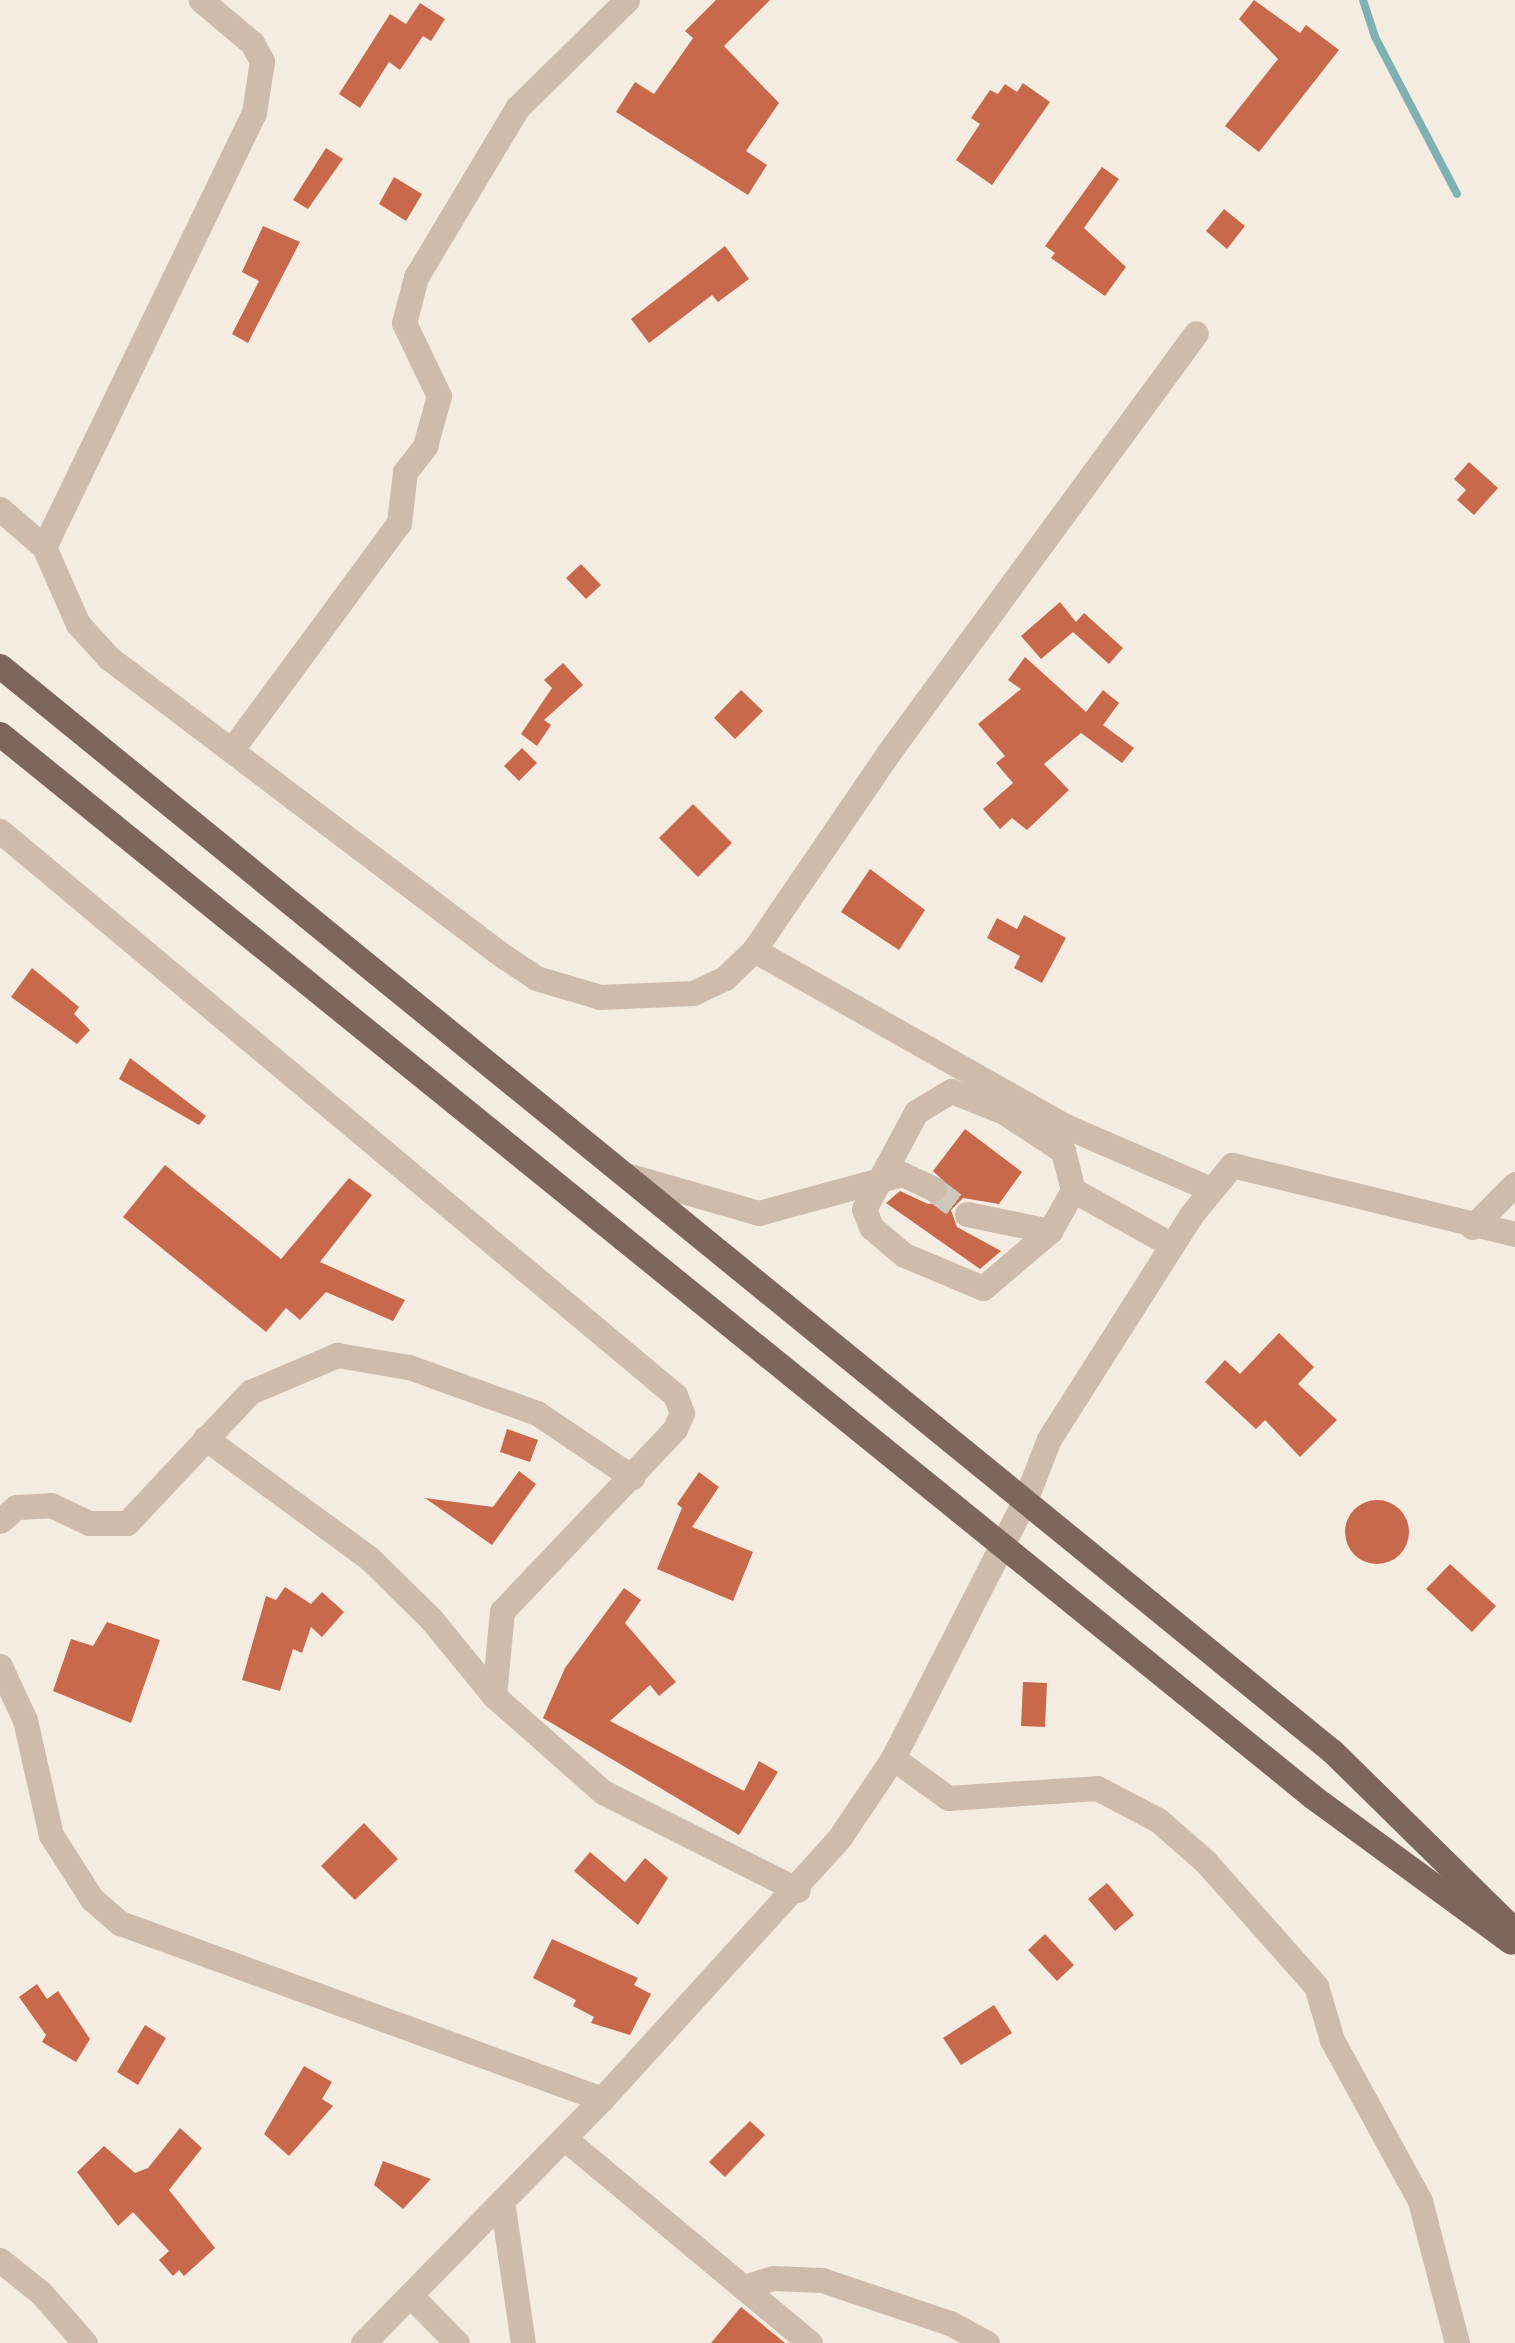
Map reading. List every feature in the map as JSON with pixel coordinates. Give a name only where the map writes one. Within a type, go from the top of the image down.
[{"type":"main road","points":[[0,666],[1332,1751],[1515,1930]]},
{"type":"main road","points":[[0,734],[1313,1797],[1515,1945]]},
{"type":"street","points":[[44,547],[263,82],[252,43],[202,0]]},
{"type":"street","points":[[232,748],[399,523],[405,472],[425,446],[439,396],[404,322],[416,277],[517,108],[628,0]]},
{"type":"street","points":[[0,510],[44,547],[78,624],[109,658],[536,978],[600,997],[648,999],[693,993],[725,978],[754,950],[889,752],[1196,333]]},
{"type":"street","points":[[0,830],[668,1388],[680,1404],[680,1422],[502,1611],[494,1696]]},
{"type":"street","points":[[754,950],[1062,1124],[1210,1188]]},
{"type":"street","points":[[951,1090],[1004,1112],[1063,1151],[1073,1190],[1050,1231],[984,1288],[904,1254],[871,1228],[864,1209],[873,1183],[916,1112],[951,1090]]},
{"type":"street","points":[[363,2343],[798,1890],[893,1758],[1026,1498],[1049,1439],[1210,1188],[1232,1166],[1250,1167],[1472,1227],[1515,1234]]},
{"type":"street","points":[[620,1173],[759,1213],[902,1174],[934,1189]]},
{"type":"street","points":[[1472,1227],[1515,1184]]},
{"type":"street","points":[[1073,1190],[1172,1245]]},
{"type":"street","points":[[967,1214],[1050,1231]]},
{"type":"street","points":[[0,1521],[16,1507],[51,1506],[89,1523],[127,1523],[205,1438],[268,1381],[336,1355],[367,1356],[537,1413],[632,1477]]},
{"type":"street","points":[[205,1438],[369,1558],[431,1619],[494,1696],[604,1792],[798,1890]]},
{"type":"street","points":[[0,1666],[24,1720],[51,1835],[92,1899],[120,1923],[602,2098]]},
{"type":"street","points":[[893,1758],[948,1798],[1097,1788],[1158,1820],[1205,1861],[1316,1986],[1332,2040],[1420,2201],[1457,2343]]},
{"type":"street","points":[[564,2138],[810,2343]]},
{"type":"street","points":[[502,2200],[523,2343]]},
{"type":"street","points":[[0,2260],[40,2292],[85,2343]]},
{"type":"street","points":[[744,2287],[773,2278],[822,2280],[950,2323],[987,2343]]},
{"type":"street","points":[[410,2295],[457,2343]]},
{"type":"building","points":[[716,0],[770,0],[724,46],[779,103],[746,151],[767,165],[748,195],[616,112],[635,82],[654,94],[693,38],[685,31]]},
{"type":"building","points":[[1254,0],[1300,33],[1306,25],[1339,50],[1259,152],[1225,126],[1278,59],[1239,19]]},
{"type":"building","points":[[420,3],[445,19],[431,41],[423,36],[400,70],[389,62],[360,108],[339,94],[390,14],[406,24]]},
{"type":"building","points":[[1023,83],[1050,102],[992,185],[956,160],[980,124],[971,118],[990,90],[998,94],[1005,84],[1017,92]]},
{"type":"building","points":[[326,148],[343,159],[308,209],[293,200]]},
{"type":"building","points":[[1102,167],[1119,179],[1084,228],[1126,267],[1105,296],[1051,258],[1055,253],[1045,246]]},
{"type":"building","points":[[394,177],[422,194],[406,221],[379,204]]},
{"type":"building","points":[[1224,209],[1245,226],[1227,249],[1206,231]]},
{"type":"building","points":[[263,226],[300,242],[248,343],[232,334],[259,281],[242,272]]},
{"type":"building","points":[[725,246],[749,279],[718,302],[712,295],[649,343],[631,319]]},
{"type":"building","points":[[1469,462],[1498,488],[1474,515],[1457,500],[1466,490],[1454,479]]},
{"type":"building","points":[[581,564],[601,585],[586,599],[566,578]]},
{"type":"building","points":[[1060,602],[1076,622],[1084,613],[1123,648],[1109,664],[1073,632],[1041,659],[1021,636]]},
{"type":"building","points":[[1025,657],[1086,712],[1103,690],[1119,703],[1103,725],[1134,748],[1122,763],[1081,733],[1044,764],[1069,790],[1027,830],[1012,818],[1000,829],[983,809],[1013,783],[996,763],[1005,756],[978,724],[1021,689],[1008,680]]},
{"type":"building","points":[[563,663],[583,685],[544,720],[551,725],[537,746],[521,734],[552,688],[544,680]]},
{"type":"building","points":[[741,690],[763,711],[735,739],[714,718]]},
{"type":"building","points":[[522,748],[537,763],[519,781],[504,766]]},
{"type":"building","points":[[693,804],[732,843],[698,877],[659,838]]},
{"type":"building","points":[[870,869],[925,910],[899,950],[841,912]]},
{"type":"building","points":[[1024,915],[1066,938],[1042,983],[1014,968],[1020,956],[987,938],[997,918],[1017,929]]},
{"type":"building","points":[[32,968],[79,1007],[74,1014],[90,1030],[77,1044],[11,997]]},
{"type":"building","points":[[130,1058],[206,1116],[199,1125],[119,1079]]},
{"type":"building","points":[[965,1129],[1022,1172],[999,1204],[963,1198],[951,1210],[957,1227],[1001,1251],[980,1269],[886,1203],[900,1191],[928,1204],[944,1202],[950,1187],[933,1171]]},
{"type":"building","points":[[165,1165],[281,1259],[349,1178],[372,1195],[320,1262],[405,1300],[393,1321],[326,1292],[300,1320],[286,1308],[266,1332],[123,1217]]},
{"type":"building","points":[[1279,1333],[1314,1367],[1298,1384],[1337,1420],[1300,1457],[1265,1420],[1256,1429],[1205,1382],[1225,1360],[1240,1374]]},
{"type":"building","points":[[507,1429],[538,1440],[530,1462],[500,1452]]},
{"type":"building","points":[[519,1471],[536,1484],[492,1545],[425,1498],[493,1507]]},
{"type":"building","points":[[699,1472],[719,1487],[692,1527],[753,1552],[733,1601],[657,1569],[682,1508],[677,1504]]},
{"type":"building","points":[[1377,1500],[1400,1509],[1409,1532],[1400,1555],[1377,1564],[1354,1555],[1345,1532],[1354,1509]]},
{"type":"building","points":[[1450,1564],[1496,1606],[1472,1632],[1426,1589]]},
{"type":"building","points":[[285,1587],[311,1604],[322,1592],[344,1612],[322,1637],[311,1627],[302,1653],[293,1649],[280,1691],[242,1680],[266,1596],[276,1600]]},
{"type":"building","points":[[624,1588],[641,1600],[625,1623],[676,1682],[659,1696],[650,1685],[610,1721],[744,1791],[759,1761],[778,1772],[739,1835],[543,1718],[565,1668]]},
{"type":"building","points":[[107,1622],[160,1640],[131,1723],[53,1691],[71,1639],[93,1646]]},
{"type":"building","points":[[1023,1682],[1047,1683],[1045,1727],[1021,1726]]},
{"type":"building","points":[[364,1823],[398,1859],[355,1900],[321,1866]]},
{"type":"building","points":[[590,1852],[625,1882],[645,1858],[668,1878],[638,1925],[574,1871]]},
{"type":"building","points":[[1107,1883],[1134,1915],[1115,1931],[1088,1899]]},
{"type":"building","points":[[1045,1934],[1074,1965],[1057,1981],[1028,1950]]},
{"type":"building","points":[[552,1939],[638,1978],[634,1985],[651,1994],[630,2035],[591,2023],[594,2017],[573,2006],[576,2000],[533,1978]]},
{"type":"building","points":[[37,1984],[47,1999],[58,1991],[90,2039],[76,2062],[42,2042],[46,2035],[19,1997]]},
{"type":"building","points":[[994,2005],[1012,2033],[961,2065],[943,2038]]},
{"type":"building","points":[[145,2025],[166,2038],[138,2085],[117,2072]]},
{"type":"building","points":[[304,2066],[332,2082],[322,2099],[333,2106],[289,2156],[264,2134]]},
{"type":"building","points":[[750,2121],[765,2135],[725,2177],[709,2162]]},
{"type":"building","points":[[180,2128],[202,2148],[169,2190],[215,2248],[184,2276],[179,2270],[173,2276],[159,2260],[169,2251],[133,2212],[118,2226],[77,2172],[104,2146],[135,2173],[148,2168]]},
{"type":"building","points":[[383,2161],[431,2179],[403,2209],[374,2185]]},
{"type":"building","points":[[741,2307],[785,2343],[711,2343]]},
{"type":"waterway","points":[[1363,0],[1375,37],[1457,194]]},
{"type":"tunnel","points":[[934,1189],[967,1214]]}]
